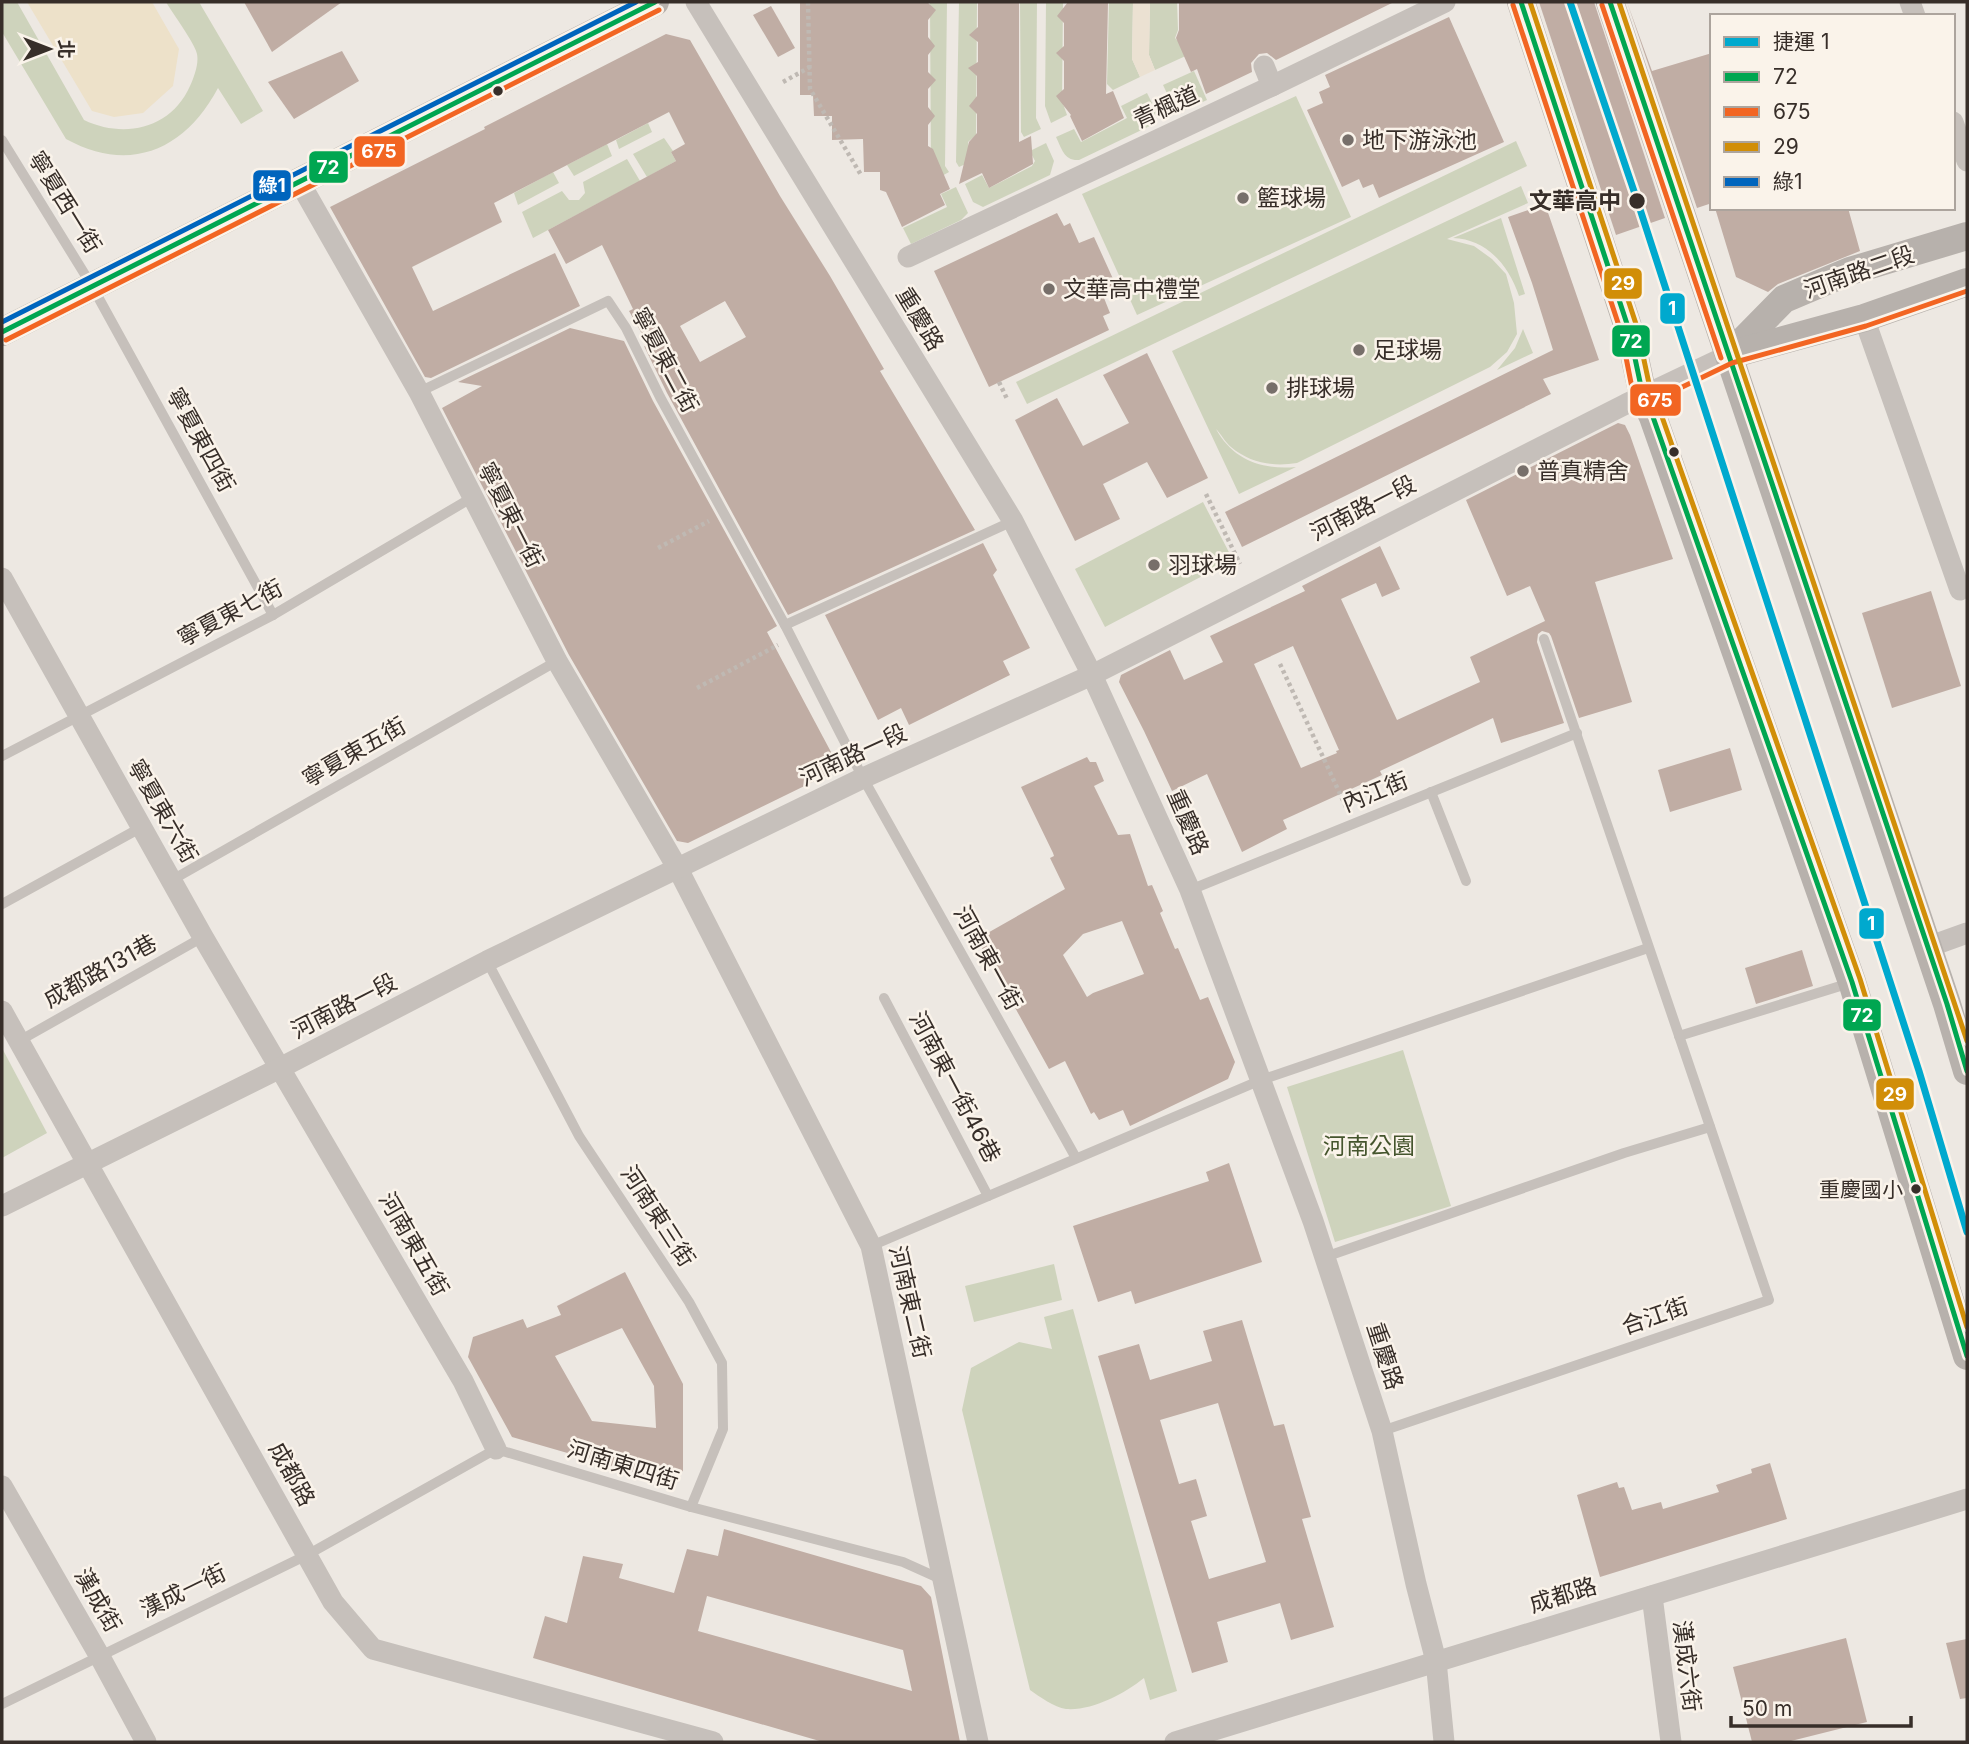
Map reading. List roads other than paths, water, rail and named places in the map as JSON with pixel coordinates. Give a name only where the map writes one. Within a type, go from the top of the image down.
[{"type":"main road","points":[[2,332],[655,2]]},
{"type":"main road","points":[[1521,2],[1629,330],[1643,396],[1852,982],[1967,1356]]},
{"type":"main road","points":[[1610,2],[1967,1070]]},
{"type":"main road","name":"河南路二段","points":[[1729,355],[1784,299],[1850,271],[1967,236]]},
{"type":"main road","name":"河南路二段","points":[[1729,355],[1864,318],[1967,282]]},
{"type":"street","name":"重慶路","points":[[695,2],[1013,521],[1092,675],[1190,890],[1325,1257],[1382,1431],[1436,1661],[1444,1742]]},
{"type":"street","name":"青楓道","points":[[908,257],[1268,76],[1445,2]]},
{"type":"street","points":[[1955,128],[1967,161]]},
{"type":"street","name":"寧夏東一街","points":[[300,183],[419,391],[557,661],[678,869]]},
{"type":"street","points":[[1864,318],[1960,590]]},
{"type":"street","name":"河南路一段","points":[[2,1206],[87,1166],[487,961],[863,778],[1092,675],[1729,355]]},
{"type":"street","name":"寧夏東六街","points":[[2,578],[203,937],[280,1068]]},
{"type":"street","name":"河南東二街","points":[[678,869],[871,1245],[978,1742]]},
{"type":"street","points":[[1928,947],[1967,933]]},
{"type":"street","name":"成都路","points":[[2,1011],[333,1602],[373,1649],[713,1742]]},
{"type":"street","name":"河南東五街","points":[[280,1068],[463,1381],[496,1449]]},
{"type":"street","name":"漢成街","points":[[2,1486],[146,1742]]},
{"type":"street","name":"成都路","points":[[1175,1742],[1967,1499]]},
{"type":"street","name":"漢成六街","points":[[1652,1596],[1671,1742]]},
{"type":"lane","name":"寧夏西一街","points":[[2,140],[92,286]]},
{"type":"lane","name":"寧夏東四街","points":[[92,286],[273,615]]},
{"type":"lane","name":"寧夏東二街","points":[[419,391],[608,301],[626,328],[660,397],[785,625],[863,778]]},
{"type":"lane","name":"寧夏東七街","points":[[2,756],[273,615],[473,497]]},
{"type":"lane","points":[[785,625],[1013,521]]},
{"type":"lane","points":[[1544,639],[1679,1036],[1852,982]]},
{"type":"lane","name":"寧夏東五街","points":[[172,880],[557,661]]},
{"type":"lane","name":"內江街","points":[[1190,890],[1577,733]]},
{"type":"lane","name":"河南東一街","points":[[863,778],[1076,1158]]},
{"type":"lane","points":[[1431,792],[1466,881]]},
{"type":"lane","points":[[2,904],[142,827]]},
{"type":"lane","name":"成都路131巷","points":[[19,1041],[203,937]]},
{"type":"lane","points":[[871,1245],[1261,1080],[1648,948]]},
{"type":"lane","name":"河南東三街","points":[[487,961],[579,1136],[689,1301],[722,1363],[723,1429],[691,1507]]},
{"type":"lane","name":"河南東一街46巷","points":[[884,998],[988,1196]]},
{"type":"lane","name":"合江街","points":[[1382,1431],[1769,1300],[1679,1036]]},
{"type":"lane","points":[[1325,1257],[1624,1153],[1710,1126]]},
{"type":"lane","points":[[307,1555],[496,1449]]},
{"type":"lane","name":"河南東四街","points":[[496,1449],[691,1507],[903,1562],[945,1581]]},
{"type":"lane","name":"漢成一街","points":[[2,1704],[307,1555]]},
{"type":"metro line","name":"1","points":[[1570,2],[1638,203],[1919,1071],[1967,1232]]},
{"type":"place","name":"地下游泳池","points":[[1348,140]]},
{"type":"place","name":"籃球場","points":[[1243,198]]},
{"type":"place","name":"文華高中","points":[[1637,201]]},
{"type":"place","name":"文華高中禮堂","points":[[1049,289]]},
{"type":"place","name":"足球場","points":[[1359,350]]},
{"type":"place","name":"排球場","points":[[1272,388]]},
{"type":"place","name":"普真精舍","points":[[1523,471]]},
{"type":"place","name":"羽球場","points":[[1154,565]]},
{"type":"place","name":"重慶國小","points":[[1916,1189]]},
{"type":"park label","name":"河南公園","points":[[1369,1146]]}]
